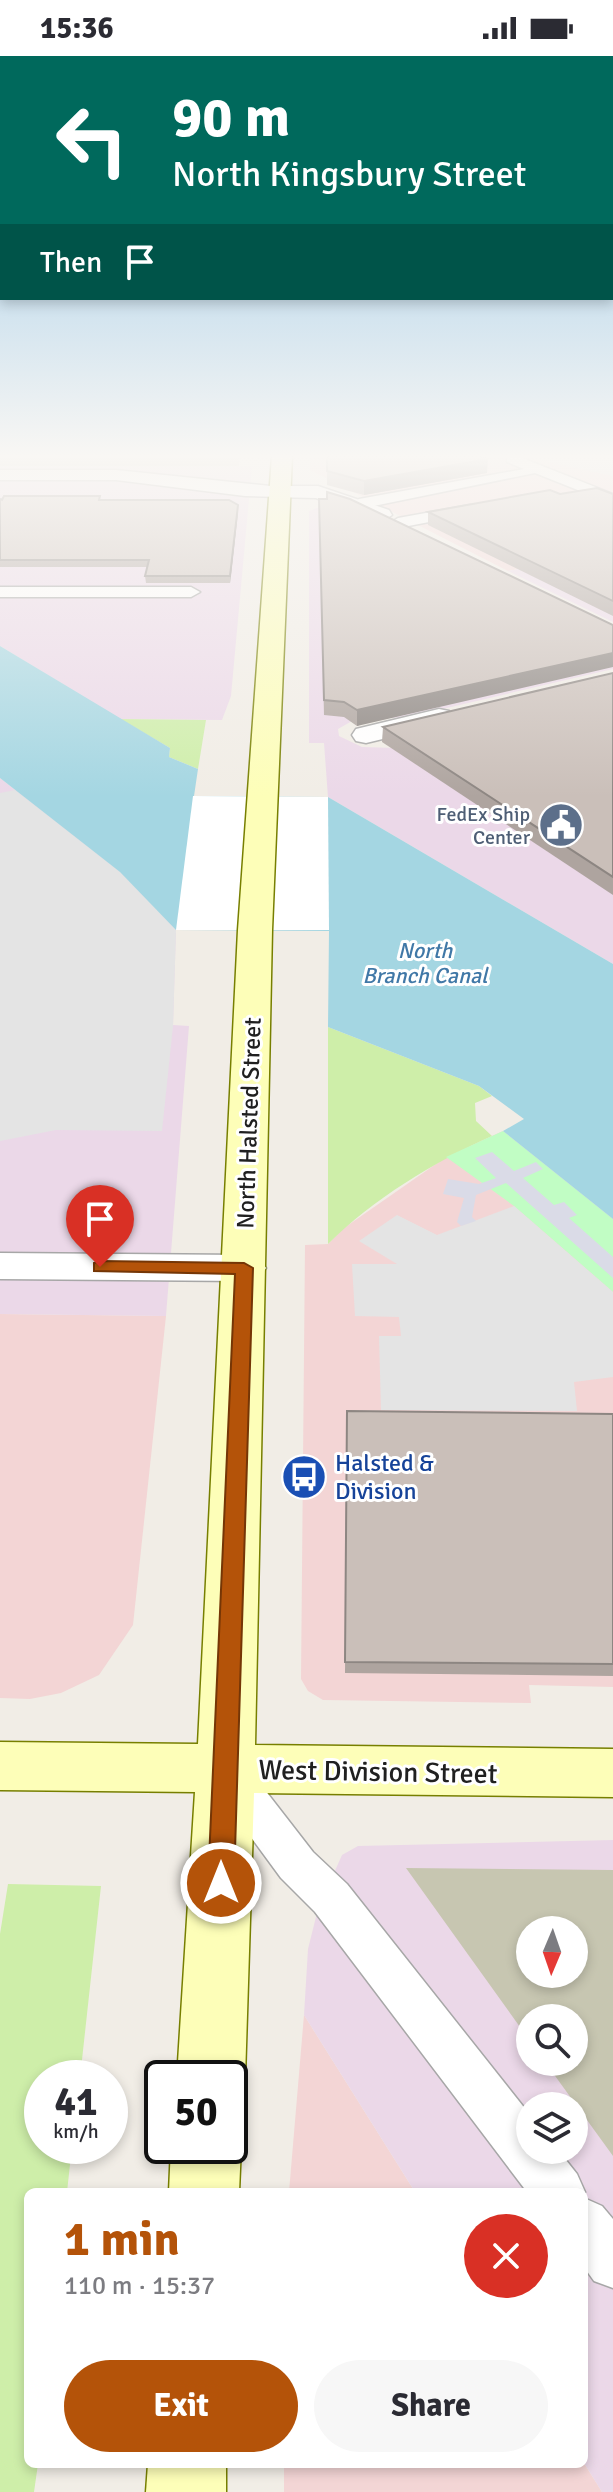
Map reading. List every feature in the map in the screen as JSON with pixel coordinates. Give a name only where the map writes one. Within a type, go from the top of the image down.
[{"type":"main road","name":"North Halsted Street","points":[[212,2060],[255,930],[275,570]]},
{"type":"main road","name":"West Division Street","points":[[0,1766],[613,1773]]},
{"type":"main road","points":[[204,2188],[205,2164]]},
{"type":"main road","points":[[186,2492],[187,2468]]},
{"type":"street","points":[[366,735],[459,713]]},
{"type":"street","points":[[0,1266],[244,1268]]},
{"type":"lane","points":[[0,592],[191,592]]},
{"type":"lane","points":[[225,1769],[297,1865],[331,1898],[556,2188]]},
{"type":"lane","points":[[588,2229],[613,2262]]},
{"type":"shaded area","points":[[0,570],[243,570],[231,696],[222,720],[120,719],[0,646]]},
{"type":"shaded area","points":[[309,570],[457,570],[613,643],[613,669],[404,718],[359,717],[338,729],[339,736],[362,747],[396,748],[613,685],[613,964],[328,797],[324,743],[309,743]]},
{"type":"shaded area","points":[[613,570],[613,622],[508,571]]},
{"type":"shaded area","points":[[0,778],[120,872],[176,930],[173,1025],[189,1026],[166,1316],[0,1314]]},
{"type":"shaded area","points":[[15,790],[120,872],[176,930],[173,1026],[162,1131],[56,1130],[0,1141],[0,793]]},
{"type":"shaded area","points":[[503,1131],[613,1219],[613,1687],[529,1685],[531,1703],[323,1700],[308,1691],[301,1679],[305,1245],[328,1244],[344,1228],[446,1157]]},
{"type":"shaded area","points":[[492,1152],[514,1171],[536,1162],[543,1169],[523,1178],[554,1205],[564,1202],[577,1215],[569,1218],[613,1257],[613,1278],[506,1183],[476,1195],[472,1217],[476,1221],[461,1226],[457,1222],[464,1198],[443,1194],[448,1179],[479,1184],[496,1178],[475,1158]]},
{"type":"shaded area","points":[[514,1206],[613,1292],[613,1377],[574,1382],[577,1411],[381,1410],[379,1336],[401,1336],[399,1317],[355,1316],[352,1264],[397,1264],[359,1241],[397,1215],[437,1235]]},
{"type":"shaded area","points":[[0,1314],[166,1316],[133,1625],[99,1675],[61,1693],[30,1699],[0,1698]]},
{"type":"shaded area","points":[[613,1840],[613,2492],[602,2492],[587,2468],[588,2188],[412,2188],[304,2015],[308,1949],[318,1909],[342,1855],[358,1846]]},
{"type":"shaded area","points":[[406,1868],[613,1870],[613,2156],[588,2121],[588,2092],[567,2092],[555,2076],[588,2076],[588,2004],[516,2004],[516,2021]]},
{"type":"shaded area","points":[[304,2015],[412,2188],[289,2188]]},
{"type":"shaded area","points":[[284,2468],[587,2468],[602,2492],[284,2492]]},
{"type":"green space","points":[[120,719],[206,720],[198,769],[169,757],[170,748]]},
{"type":"green space","points":[[328,1027],[479,1086],[492,1096],[475,1103],[476,1121],[492,1136],[405,1183],[364,1212],[328,1244]]},
{"type":"green space","points":[[503,1131],[613,1219],[613,1292],[514,1206],[446,1157]]},
{"type":"green space","points":[[8,1884],[101,1886],[82,2060],[24,2060],[24,2164],[70,2164],[67,2188],[24,2188],[24,2468],[37,2468],[34,2492],[0,2492],[0,1934]]},
{"type":"water","name":"North Branch Canal","points":[[0,646],[170,748],[169,757],[198,769],[194,796],[328,797],[613,964],[613,1219],[503,1131],[524,1119],[479,1086],[328,1027],[329,931],[176,930],[120,872],[0,778]]},
{"type":"pier","points":[[193,796],[328,797],[329,930],[176,930]]},
{"type":"building","points":[[147,570],[231,570],[230,576],[145,576]]},
{"type":"building","points":[[321,570],[498,570],[613,625],[613,653],[357,710],[344,702],[324,700]]},
{"type":"building","points":[[548,570],[613,570],[613,601]]},
{"type":"building","name":"FedEx Ship Center","points":[[613,673],[613,877],[383,727]]},
{"type":"building","points":[[347,1411],[613,1414],[613,1664],[345,1662]]},
{"type":"place","name":"FedEx Ship Center","points":[[561,825]]},
{"type":"place","name":"Halsted & Division","points":[[304,1477]]},
{"type":"route","points":[[100,1267],[244,1268],[221,1883]]}]
